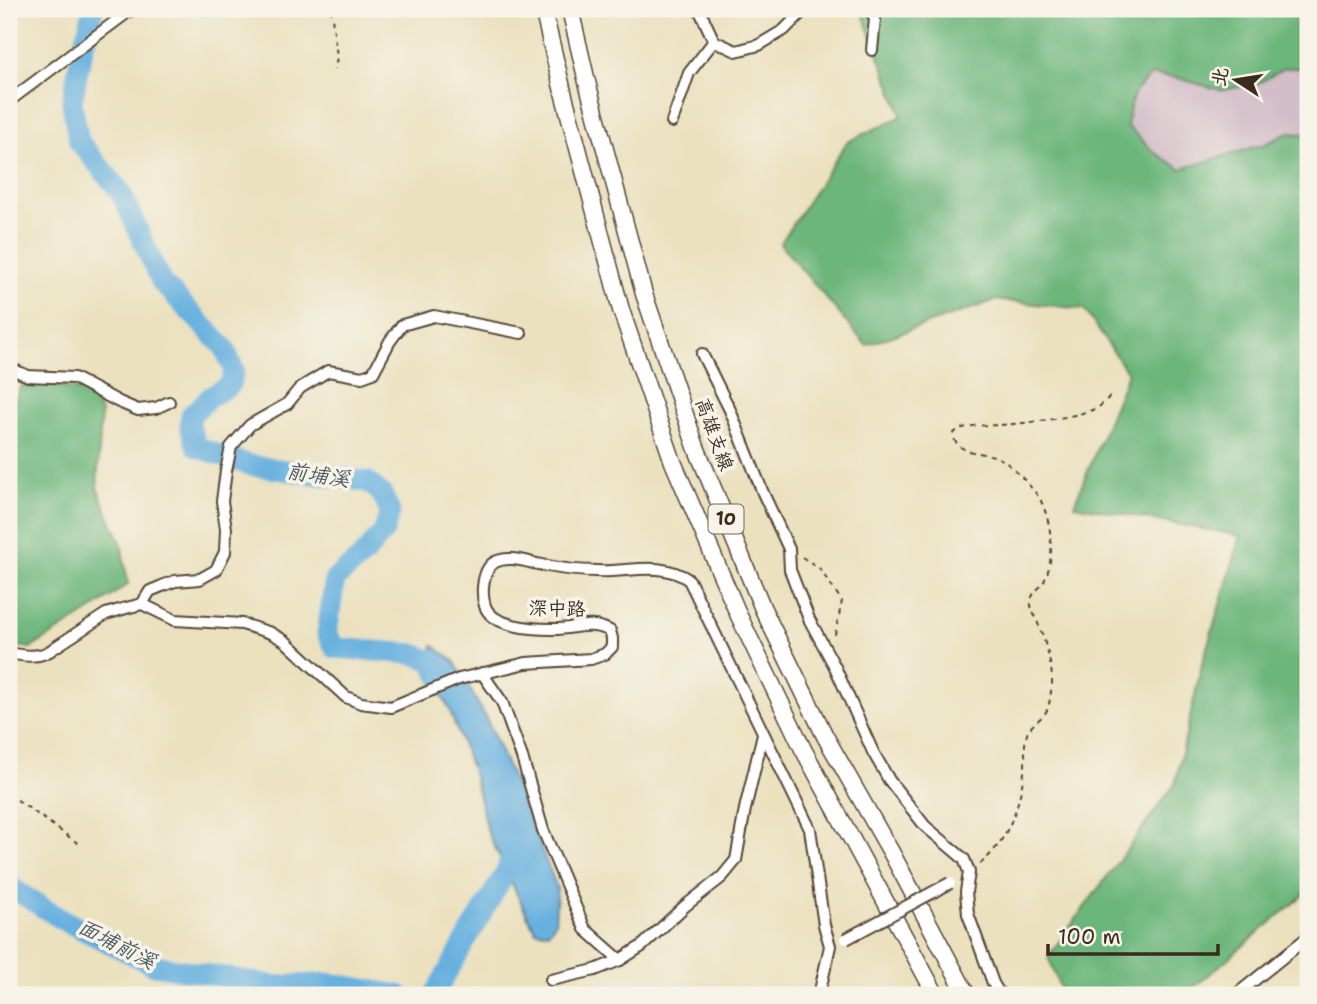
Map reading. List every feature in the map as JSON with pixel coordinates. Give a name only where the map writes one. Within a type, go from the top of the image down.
[{"type":"highway","name":"10","points":[[543,9],[621,310],[673,462],[739,616],[803,750],[936,995]]},
{"type":"highway","name":"高雄支線","points":[[570,9],[644,294],[696,447],[763,609],[825,736],[891,852],[967,995]]},
{"type":"street","points":[[9,101],[132,9]]},
{"type":"street","points":[[699,9],[714,41],[736,51],[759,46],[784,30],[805,9]]},
{"type":"street","points":[[870,9],[875,19],[872,50]]},
{"type":"street","points":[[672,122],[689,73],[714,41]]},
{"type":"street","points":[[9,653],[24,656],[47,654],[106,614],[142,604],[150,591],[175,581],[200,579],[216,570],[225,552],[226,529],[222,501],[231,447],[250,425],[287,404],[300,388],[328,371],[362,377],[373,373],[402,325],[434,316],[521,333]]},
{"type":"street","points":[[702,354],[730,410],[789,549],[790,570],[809,619],[873,751],[889,780],[925,827],[964,859],[968,872],[968,914],[993,983],[1000,995]]},
{"type":"street","points":[[9,370],[28,376],[74,378],[138,410],[156,408],[169,402]]},
{"type":"street","name":"深中路","points":[[142,604],[175,620],[242,624],[271,633],[285,641],[346,697],[361,703],[391,707],[459,679],[526,663],[592,659],[605,654],[612,647],[610,631],[603,627],[583,625],[555,629],[508,624],[492,618],[483,596],[484,581],[494,563],[509,558],[546,566],[598,572],[632,568],[679,573],[689,580],[810,829],[824,925],[830,946],[819,995]]},
{"type":"street","points":[[482,673],[502,702],[522,757],[543,830],[585,929],[620,960]]},
{"type":"street","points":[[551,980],[595,970],[620,960],[642,946],[685,906],[722,877],[736,860],[762,734]]},
{"type":"street","points":[[830,946],[968,872]]},
{"type":"street","points":[[1236,995],[1308,937]]},
{"type":"path","points":[[331,9],[337,57],[335,69]]},
{"type":"path","points":[[968,872],[995,852],[1005,835],[1018,804],[1026,762],[1023,751],[1028,732],[1032,724],[1047,710],[1052,682],[1050,668],[1043,638],[1031,608],[1031,599],[1045,581],[1052,546],[1041,500],[1000,459],[962,449],[954,441],[953,434],[958,429],[1018,424],[1079,413],[1100,406],[1112,394]]},
{"type":"path","points":[[789,549],[819,568],[842,601],[830,659]]},
{"type":"path","points":[[9,794],[79,844]]},
{"type":"shaded area","points":[[1285,68],[1308,68],[1308,134],[1288,133],[1265,144],[1181,169],[1154,152],[1127,126],[1131,97],[1151,75],[1174,77],[1220,90],[1255,85]]},
{"type":"green space","points":[[861,9],[1308,9],[1308,68],[1285,68],[1255,85],[1220,90],[1174,77],[1151,75],[1139,87],[1129,109],[1127,126],[1154,152],[1181,169],[1265,144],[1288,133],[1308,134],[1308,891],[1185,995],[1063,995],[1048,957],[1175,784],[1202,664],[1241,536],[1074,505],[1128,373],[1084,309],[996,300],[866,345],[780,244],[847,142],[902,116]]},
{"type":"green space","points":[[52,384],[87,392],[101,412],[97,488],[121,543],[128,584],[31,648],[9,645],[9,416],[21,386]]},
{"type":"water","points":[[433,645],[454,661],[487,720],[557,888],[555,923],[548,932],[536,931],[488,833],[474,776],[449,708],[429,674]]},
{"type":"waterway","name":"前埔溪","points":[[93,9],[72,103],[79,142],[120,191],[162,283],[224,347],[234,370],[230,385],[210,397],[191,415],[190,427],[197,447],[249,465],[368,482],[382,494],[390,512],[384,531],[364,555],[335,579],[327,633],[335,648],[414,654],[432,661],[444,685]]},
{"type":"waterway","name":"前埔溪","points":[[434,995],[506,872],[516,844]]},
{"type":"waterway","name":"面埔前溪","points":[[9,886],[61,919],[154,965],[276,986],[330,983],[400,995]]}]
